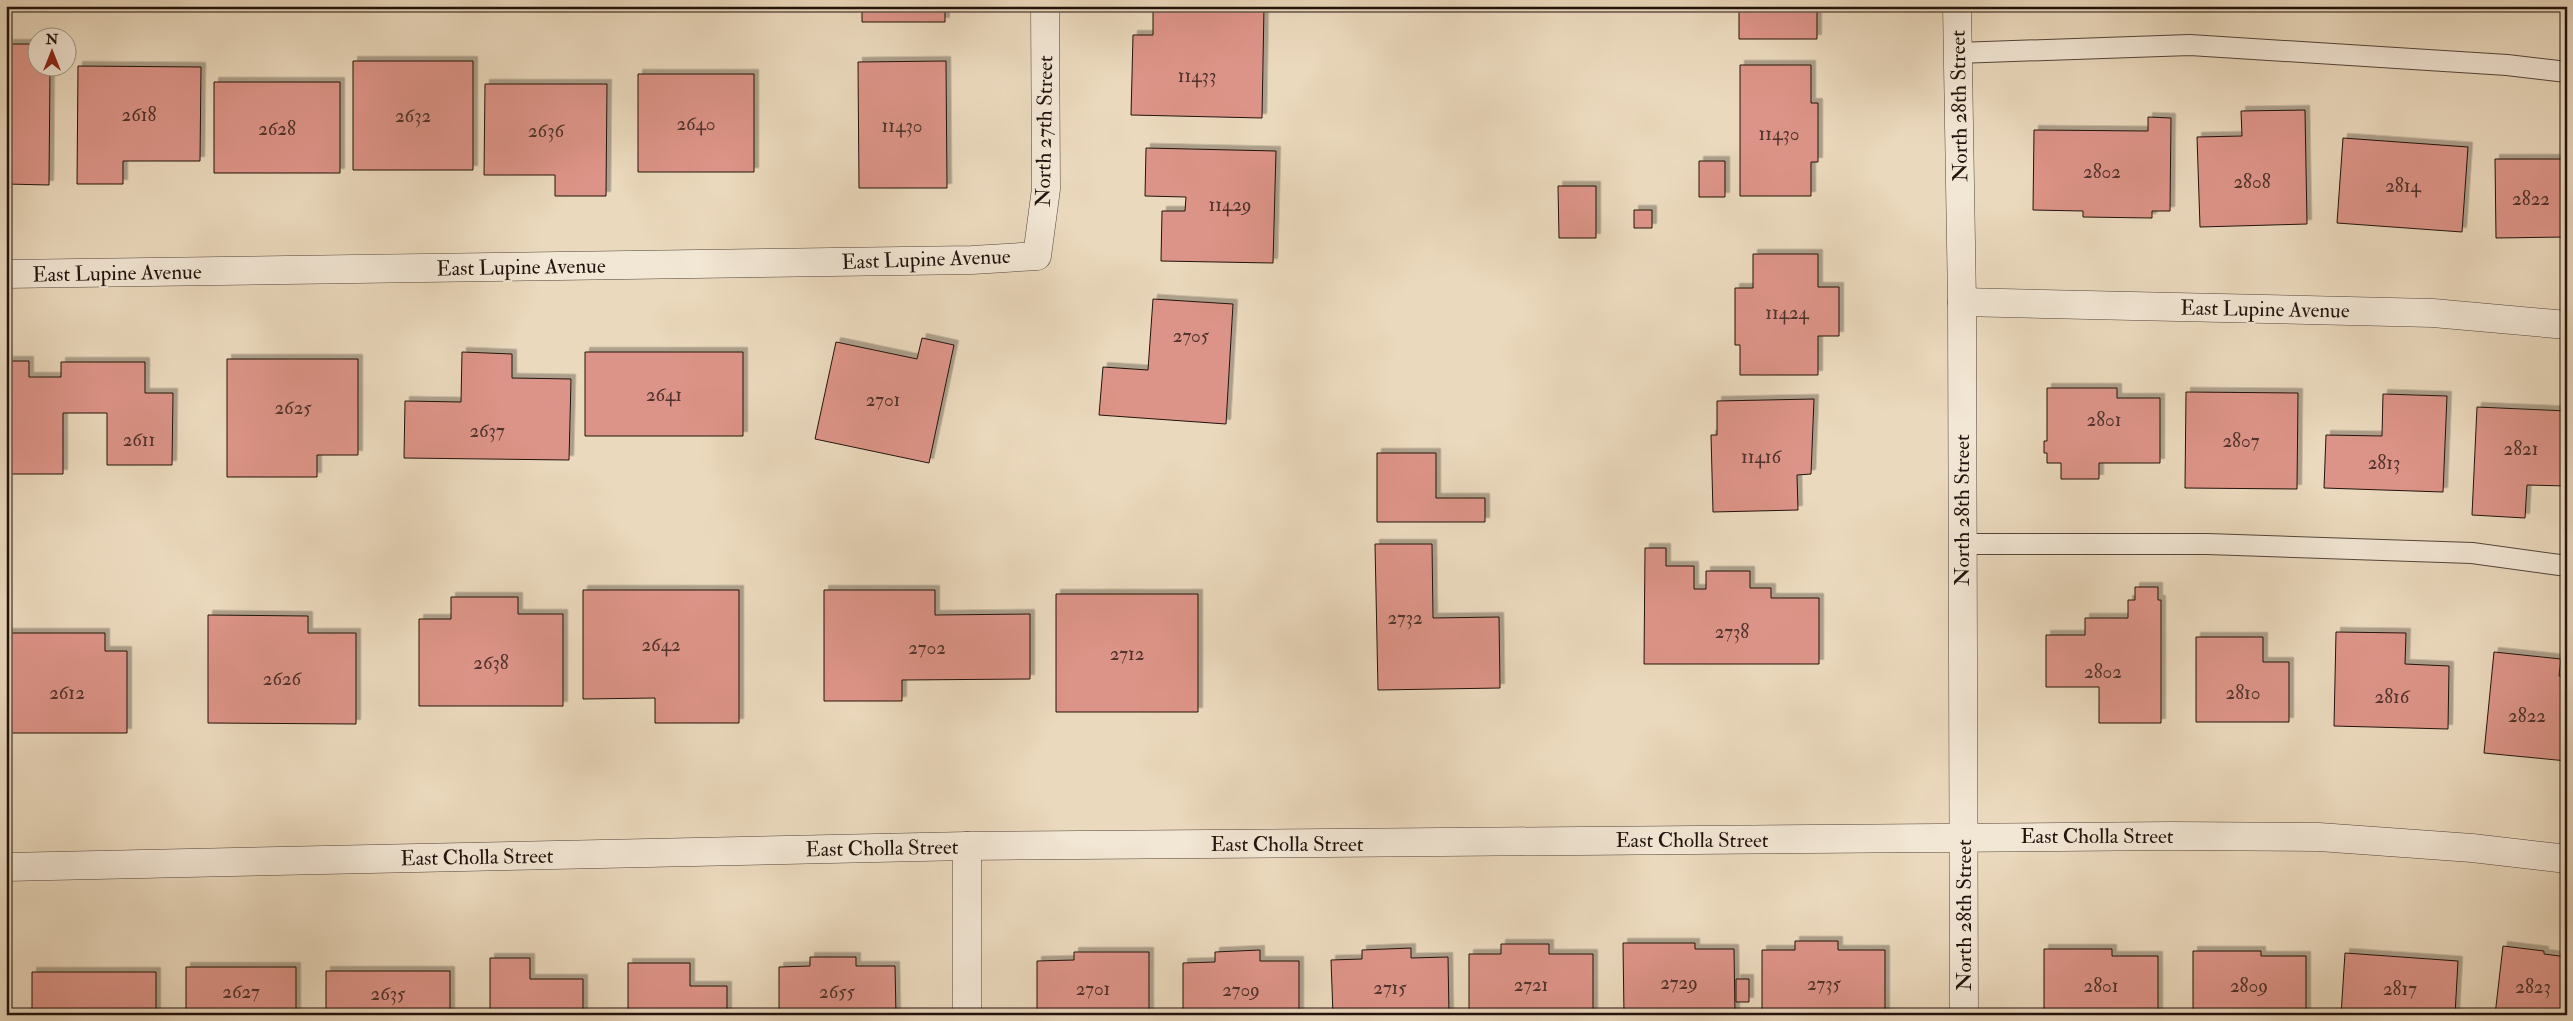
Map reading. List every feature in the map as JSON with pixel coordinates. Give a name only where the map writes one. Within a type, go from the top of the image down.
[{"type":"street","name":"North 27th Street","points":[[1036,256],[1046,189],[1045,6]]},
{"type":"street","name":"North 28th Street","points":[[1957,6],[1962,302],[1964,1015]]},
{"type":"street","name":"East Lupine Avenue","points":[[6,274],[962,260],[1036,256]]},
{"type":"street","name":"East Lupine Avenue","points":[[1962,302],[2433,313],[2567,325]]},
{"type":"street","name":"East Cholla Street","points":[[6,867],[967,846],[2172,836],[2319,838],[2472,848],[2567,859]]},
{"type":"street","points":[[967,846],[967,1015]]},
{"type":"lane","points":[[1957,53],[2190,45],[2507,65],[2567,72]]},
{"type":"lane","points":[[1962,544],[2207,544],[2452,552],[2567,566]]},
{"type":"building","points":[[862,6],[945,6],[945,22],[862,22]]},
{"type":"building","points":[[1153,6],[1264,6],[1262,118],[1131,115],[1133,35],[1153,35]]},
{"type":"building","points":[[1739,6],[1817,6],[1817,39],[1739,39]]},
{"type":"building","points":[[9,44],[28,44],[28,78],[50,78],[49,185],[6,184],[6,60],[9,60]]},
{"type":"building","points":[[353,61],[473,61],[473,170],[353,170]]},
{"type":"building","points":[[946,61],[947,188],[859,188],[858,62]]},
{"type":"building","points":[[1740,65],[1811,65],[1811,103],[1818,103],[1818,162],[1811,162],[1811,196],[1740,196]]},
{"type":"building","points":[[78,66],[201,67],[200,161],[123,161],[123,184],[77,184]]},
{"type":"building","points":[[638,74],[754,74],[754,172],[638,172]]},
{"type":"building","points":[[214,82],[340,82],[340,173],[214,173]]},
{"type":"building","points":[[485,84],[607,84],[606,196],[555,196],[555,175],[484,175]]},
{"type":"building","points":[[2305,110],[2307,224],[2200,227],[2197,137],[2242,136],[2241,111]]},
{"type":"building","points":[[2148,117],[2171,118],[2170,211],[2152,211],[2152,218],[2083,217],[2083,211],[2033,210],[2034,130],[2148,131]]},
{"type":"building","points":[[2343,138],[2468,147],[2462,232],[2337,223]]},
{"type":"building","points":[[1146,148],[1276,151],[1273,263],[1161,261],[1162,211],[1185,211],[1186,197],[1145,196]]},
{"type":"building","points":[[2495,159],[2567,159],[2567,237],[2496,238]]},
{"type":"building","points":[[1699,161],[1725,161],[1725,197],[1699,197]]},
{"type":"building","points":[[1558,186],[1596,186],[1596,238],[1559,238]]},
{"type":"building","points":[[1634,210],[1652,210],[1652,228],[1634,228]]},
{"type":"building","points":[[1753,254],[1818,254],[1818,287],[1839,287],[1839,336],[1818,336],[1818,375],[1740,375],[1740,345],[1735,345],[1735,288],[1753,288]]},
{"type":"building","points":[[1153,299],[1233,304],[1226,424],[1099,415],[1103,367],[1148,370]]},
{"type":"building","points":[[922,338],[954,345],[929,463],[815,439],[836,342],[917,359]]},
{"type":"building","points":[[462,352],[512,354],[512,378],[571,379],[569,460],[404,458],[405,401],[461,402]]},
{"type":"building","points":[[585,352],[743,352],[743,436],[585,436]]},
{"type":"building","points":[[227,359],[358,359],[358,455],[317,455],[317,477],[227,477]]},
{"type":"building","points":[[6,361],[29,361],[29,377],[61,377],[61,362],[145,362],[145,393],[173,393],[172,465],[107,465],[107,413],[63,413],[63,474],[6,474]]},
{"type":"building","points":[[2047,388],[2117,388],[2117,398],[2160,398],[2160,463],[2099,463],[2099,479],[2061,479],[2061,463],[2047,463],[2047,453],[2044,453],[2044,441],[2047,441]]},
{"type":"building","points":[[2186,392],[2298,393],[2297,489],[2185,488]]},
{"type":"building","points":[[2383,394],[2447,396],[2443,492],[2324,488],[2326,435],[2382,436]]},
{"type":"building","points":[[1814,399],[1811,474],[1797,475],[1798,510],[1713,512],[1711,435],[1717,435],[1717,401]]},
{"type":"building","points":[[2477,407],[2567,411],[2567,486],[2527,485],[2525,518],[2472,515]]},
{"type":"building","points":[[1377,453],[1436,453],[1436,498],[1485,498],[1485,522],[1377,522]]},
{"type":"building","points":[[1375,544],[1432,544],[1433,618],[1499,617],[1500,688],[1378,690]]},
{"type":"building","points":[[1645,548],[1666,548],[1666,566],[1694,566],[1694,589],[1706,589],[1706,571],[1750,571],[1750,588],[1771,588],[1771,598],[1819,598],[1819,664],[1644,664]]},
{"type":"building","points":[[2135,587],[2158,587],[2158,600],[2161,600],[2161,723],[2099,723],[2099,687],[2046,687],[2046,635],[2085,635],[2085,618],[2128,618],[2128,600],[2135,600]]},
{"type":"building","points":[[583,590],[739,590],[739,723],[655,723],[655,698],[583,699]]},
{"type":"building","points":[[824,590],[935,590],[935,615],[1030,614],[1030,679],[902,680],[902,701],[824,701]]},
{"type":"building","points":[[1056,594],[1198,594],[1198,712],[1056,712]]},
{"type":"building","points":[[451,597],[518,597],[518,614],[563,614],[563,706],[419,706],[419,619],[451,619]]},
{"type":"building","points":[[208,615],[308,616],[308,633],[356,633],[356,724],[208,723]]},
{"type":"building","points":[[2336,632],[2406,633],[2405,664],[2449,666],[2448,729],[2334,726]]},
{"type":"building","points":[[6,633],[105,633],[105,651],[127,651],[127,733],[6,733]]},
{"type":"building","points":[[2196,637],[2263,637],[2263,662],[2289,662],[2289,722],[2196,722]]},
{"type":"building","points":[[2494,652],[2561,659],[2559,676],[2567,677],[2567,761],[2484,753]]},
{"type":"building","points":[[1795,941],[1838,941],[1838,950],[1885,950],[1885,1015],[1762,1015],[1762,950],[1795,950]]},
{"type":"building","points":[[1623,943],[1695,943],[1695,949],[1734,949],[1735,1015],[1624,1015]]},
{"type":"building","points":[[1501,944],[1549,944],[1549,954],[1593,954],[1593,1015],[1469,1015],[1469,954],[1501,954]]},
{"type":"building","points":[[2503,946],[2544,951],[2544,954],[2567,957],[2567,1015],[2495,1015]]},
{"type":"building","points":[[1411,948],[1411,958],[1448,957],[1449,1015],[1333,1015],[1331,960],[1362,959],[1362,950]]},
{"type":"building","points":[[2044,949],[2112,949],[2112,956],[2158,956],[2158,1015],[2044,1015]]},
{"type":"building","points":[[1260,950],[1260,961],[1299,961],[1299,1015],[1183,1015],[1183,963],[1215,962],[1215,952]]},
{"type":"building","points":[[2193,951],[2261,951],[2261,956],[2306,956],[2306,1015],[2193,1015]]},
{"type":"building","points":[[1074,952],[1149,952],[1149,1015],[1037,1015],[1037,961],[1074,960]]},
{"type":"building","points":[[2345,953],[2458,961],[2455,1015],[2341,1015]]},
{"type":"building","points":[[810,957],[856,957],[856,966],[895,966],[896,1015],[779,1015],[779,967],[810,966]]},
{"type":"building","points":[[490,958],[530,958],[530,979],[583,979],[583,1015],[490,1015]]},
{"type":"building","points":[[628,963],[690,963],[690,986],[727,986],[727,1015],[628,1015]]},
{"type":"building","points":[[186,967],[296,967],[296,1015],[186,1015]]},
{"type":"building","points":[[326,971],[450,971],[450,1015],[326,1015]]},
{"type":"building","points":[[32,972],[156,972],[156,1015],[32,1015]]},
{"type":"building","points":[[7,977],[7,1015],[6,1015]]},
{"type":"building","points":[[1736,979],[1749,979],[1749,1002],[1736,1002]]}]
